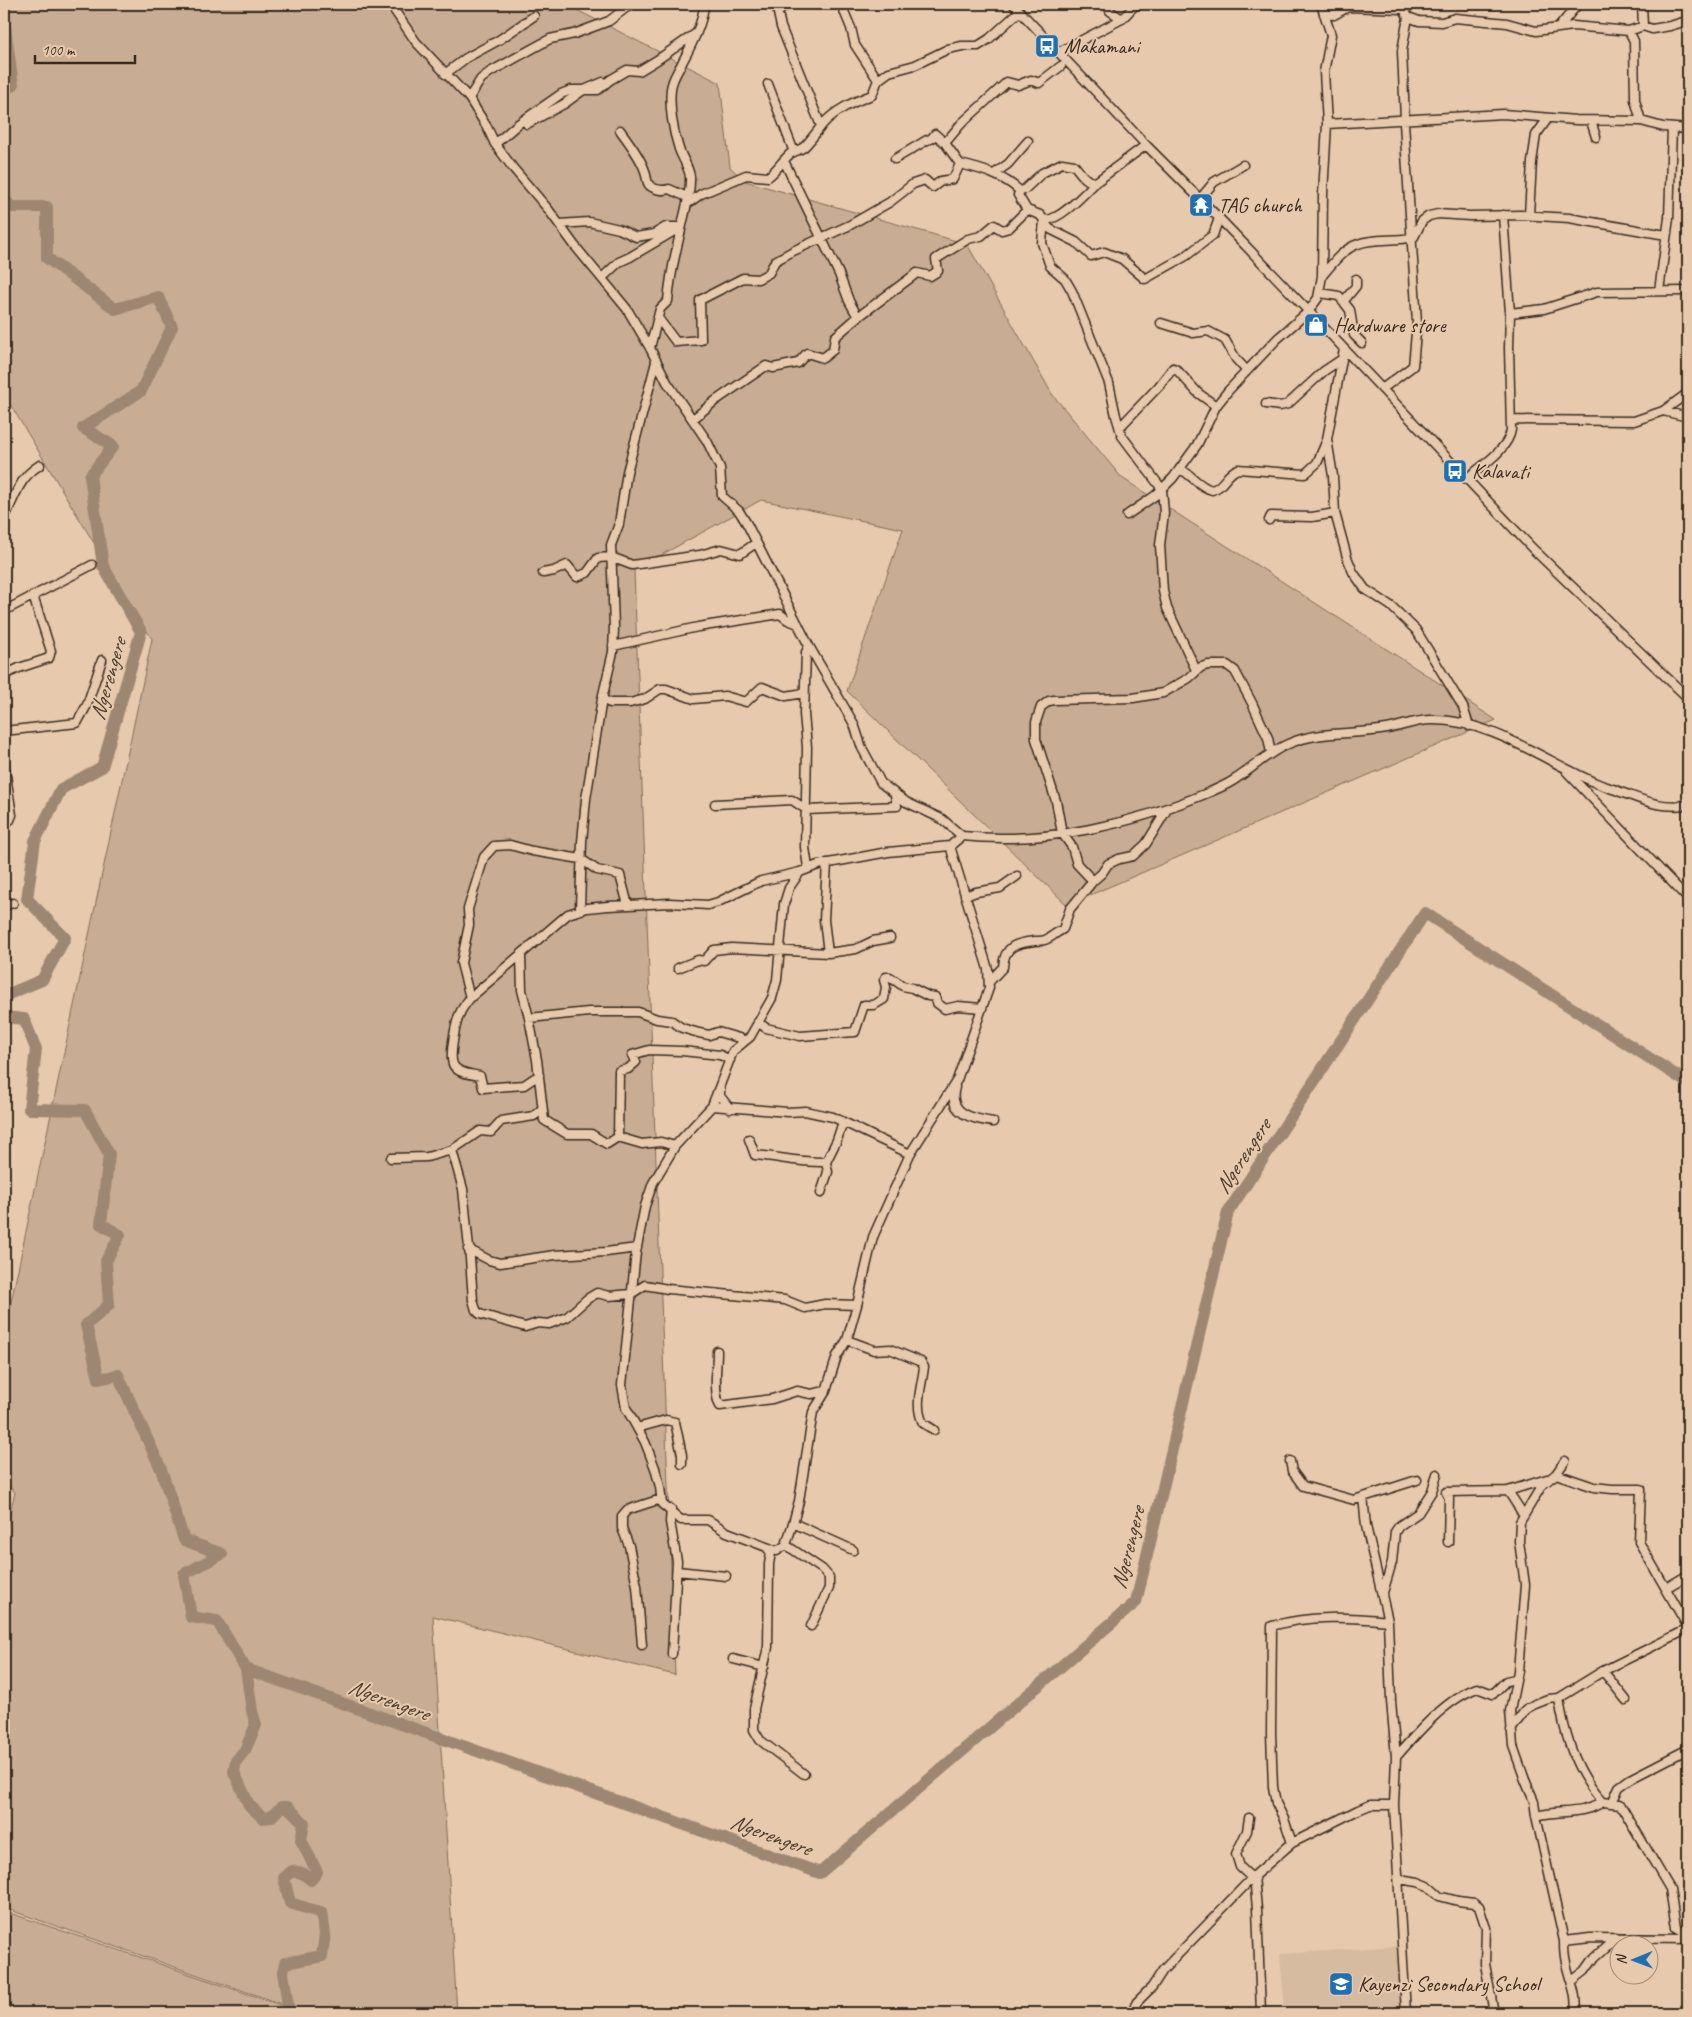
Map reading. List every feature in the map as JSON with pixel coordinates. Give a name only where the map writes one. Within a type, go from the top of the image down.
[{"type":"street","points":[[390,4],[416,42],[469,98],[487,126],[495,144],[627,309],[667,382],[707,440],[720,468],[722,496],[739,511],[809,646],[854,724],[862,748],[877,778],[895,795],[942,819],[962,836],[1025,837],[1062,833],[1100,827],[1168,808],[1236,779],[1271,753],[1303,739],[1343,732],[1389,729],[1416,721],[1439,720],[1469,726],[1536,751],[1556,764],[1574,778],[1688,898]]},
{"type":"street","points":[[469,98],[481,79],[490,72],[550,39],[574,34],[609,21],[631,4]]},
{"type":"street","points":[[650,348],[660,309],[668,301],[670,277],[687,200],[690,175],[678,148],[674,131],[671,87],[696,34],[704,4]]},
{"type":"street","points":[[791,4],[783,7],[778,13],[781,27],[821,126]]},
{"type":"street","points":[[841,4],[851,28],[855,46],[878,80]]},
{"type":"street","points":[[1013,4],[1146,146],[1219,218],[1572,588],[1666,675],[1688,698]]},
{"type":"street","points":[[1108,4],[1110,11],[1122,19]]},
{"type":"street","points":[[1059,52],[1122,19],[1135,5],[1139,4]]},
{"type":"street","points":[[1322,9],[1341,4]]},
{"type":"street","points":[[1396,4],[1419,21],[1442,22],[1455,18],[1507,24],[1536,31],[1560,27],[1586,26],[1629,31],[1643,26],[1652,29],[1682,22]]},
{"type":"street","points":[[1560,27],[1578,4]]},
{"type":"street","points":[[1642,4],[1643,26]]},
{"type":"street","points":[[1322,9],[1334,15],[1348,6],[1406,13]]},
{"type":"street","points":[[1127,515],[1162,489],[1180,469],[1197,445],[1216,406],[1247,370],[1308,312],[1320,293],[1327,124],[1324,72],[1331,35],[1322,9]]},
{"type":"street","points":[[687,200],[746,175],[768,177],[778,170],[794,152],[802,149],[821,126],[850,103],[872,95],[878,80],[896,68],[915,65],[948,50],[962,46],[978,46],[985,43],[1020,11]]},
{"type":"street","points":[[1382,389],[1413,366],[1415,356],[1417,322],[1404,122],[1402,51],[1406,13]]},
{"type":"street","points":[[445,74],[466,58],[499,40],[534,16]]},
{"type":"street","points":[[1629,31],[1634,41],[1636,106],[1641,121]]},
{"type":"street","points":[[495,144],[550,100],[566,92],[598,90],[627,70],[639,71],[696,34]]},
{"type":"street","points":[[946,143],[961,124],[1007,82],[1018,84],[1031,80],[1039,83],[1061,66]]},
{"type":"street","points":[[582,91],[604,82]]},
{"type":"street","points":[[768,84],[794,152]]},
{"type":"street","points":[[1327,124],[1404,122],[1486,114],[1641,121],[1672,128],[1688,129]]},
{"type":"street","points":[[1591,120],[1596,137]]},
{"type":"street","points":[[1529,215],[1532,162],[1536,135],[1546,121]]},
{"type":"street","points":[[1659,291],[1669,218],[1672,128]]},
{"type":"street","points":[[620,130],[638,156],[645,171],[647,182],[651,187],[664,191],[669,189],[687,200]]},
{"type":"street","points":[[895,159],[931,139],[935,134],[946,143],[960,164],[994,174],[1020,191],[1018,196],[1027,210],[1040,215],[1050,229],[1076,242],[1091,256],[1104,252],[1126,260],[1145,279],[1186,256],[1213,235],[1219,218]]},
{"type":"street","points":[[994,174],[1008,164],[1028,141]]},
{"type":"street","points":[[1044,221],[1051,220],[1072,205],[1096,182],[1146,146]]},
{"type":"street","points":[[784,161],[839,274],[849,301],[858,316]]},
{"type":"street","points":[[1025,189],[1042,173],[1062,163],[1074,165],[1085,178],[1096,182]]},
{"type":"street","points":[[658,318],[676,342],[701,340],[700,300],[743,278],[758,279],[769,273],[775,261],[875,211],[916,182],[924,180],[933,187],[941,181],[953,179],[960,164]]},
{"type":"street","points":[[1200,199],[1214,182],[1243,165]]},
{"type":"street","points":[[693,420],[715,401],[766,366],[774,368],[798,363],[807,353],[823,358],[833,350],[835,337],[858,316],[917,273],[930,276],[938,272],[936,259],[968,239],[981,236],[994,225],[1002,230],[1008,228],[1027,210]]},
{"type":"street","points":[[1322,276],[1336,259],[1356,244],[1411,238],[1415,236],[1422,221],[1433,215],[1529,215],[1569,218],[1666,235]]},
{"type":"street","points":[[1466,479],[1508,440],[1511,430],[1510,313],[1503,215]]},
{"type":"street","points":[[1044,221],[1042,242],[1050,266],[1065,279],[1072,291],[1109,382],[1120,427],[1127,444],[1162,489],[1164,513],[1160,545],[1162,586],[1167,608],[1196,670]]},
{"type":"street","points":[[560,224],[589,222],[619,229],[636,238],[654,234],[666,227],[681,227]]},
{"type":"street","points":[[602,278],[619,262],[681,227]]},
{"type":"street","points":[[1344,302],[1356,286],[1356,279]]},
{"type":"street","points":[[1510,313],[1544,309],[1597,292],[1688,291]]},
{"type":"street","points":[[1320,293],[1339,296],[1350,310],[1354,335],[1362,343]]},
{"type":"street","points":[[1161,323],[1193,334],[1208,331],[1225,340],[1236,359],[1247,370]]},
{"type":"street","points":[[1180,469],[1204,487],[1212,490],[1220,486],[1230,474],[1238,469],[1305,474],[1316,463],[1327,439],[1344,349]]},
{"type":"street","points":[[1266,404],[1280,406],[1288,404],[1324,372],[1342,360]]},
{"type":"street","points":[[580,909],[586,798],[602,699],[610,669],[613,646],[614,627],[610,557],[612,541],[621,519],[627,472],[656,362]]},
{"type":"street","points":[[1120,427],[1159,386],[1173,368],[1198,393],[1216,406]]},
{"type":"street","points":[[1511,420],[1627,422],[1664,411],[1688,393]]},
{"type":"street","points":[[1664,411],[1688,416]]},
{"type":"street","points":[[1327,439],[1333,476],[1335,513],[1347,557],[1356,576],[1365,589],[1391,606],[1416,630],[1463,707],[1469,726]]},
{"type":"street","points":[[4,519],[22,480],[28,473],[40,465]]},
{"type":"street","points":[[1270,520],[1271,516],[1318,517],[1335,513]]},
{"type":"street","points":[[543,573],[554,571],[567,565],[577,577],[588,573],[598,558],[610,557],[632,565],[700,555],[721,549],[740,554],[756,543]]},
{"type":"street","points":[[4,611],[92,565]]},
{"type":"street","points":[[4,675],[19,668],[46,660],[50,655],[51,651],[33,596]]},
{"type":"street","points":[[613,646],[698,627],[780,614],[798,624]]},
{"type":"street","points":[[809,646],[806,652],[804,693],[807,747],[807,810],[804,870],[789,888],[784,904],[781,951],[777,980],[772,998],[750,1037],[733,1051],[712,1106],[676,1146],[653,1183],[645,1206],[637,1248],[622,1385],[626,1408],[645,1442],[654,1468],[662,1504],[671,1509],[681,1520],[708,1520],[727,1532],[777,1552],[786,1545],[799,1501],[814,1412],[826,1391],[837,1356],[847,1340],[858,1306],[873,1237],[910,1154],[957,1080]]},
{"type":"street","points":[[4,731],[77,723],[87,704],[102,660]]},
{"type":"street","points":[[1093,881],[1077,864],[1072,847],[1062,833],[1056,801],[1035,732],[1041,707],[1048,700],[1133,698],[1163,693],[1189,678],[1196,670],[1208,665],[1227,665],[1233,668],[1268,738],[1271,753]]},
{"type":"street","points":[[602,699],[610,703],[630,703],[644,699],[660,689],[666,689],[694,699],[725,696],[746,702],[762,687],[786,696],[804,693]]},
{"type":"street","points":[[4,762],[12,815],[10,820],[4,822]]},
{"type":"street","points":[[1556,764],[1597,784],[1654,804],[1688,805]]},
{"type":"street","points":[[715,804],[792,800],[807,810],[897,806],[895,795]]},
{"type":"street","points":[[990,981],[1003,967],[1003,958],[1009,948],[1022,943],[1046,940],[1054,933],[1063,929],[1070,909],[1093,881],[1108,864],[1133,856],[1146,844],[1168,808]]},
{"type":"street","points":[[539,1074],[524,1085],[484,1088],[480,1076],[462,1072],[454,1067],[452,1058],[454,1037],[460,1012],[470,998],[568,914],[580,909],[628,905],[712,904],[761,881],[827,863],[888,852],[950,846],[962,836]]},
{"type":"street","points":[[470,998],[461,963],[469,924],[468,909],[484,857],[494,846],[510,845],[532,851],[582,859],[597,870],[620,875],[628,905]]},
{"type":"street","points":[[950,846],[990,981],[953,1096],[960,1111],[970,1118],[993,1122]]},
{"type":"street","points":[[827,863],[824,920],[828,953]]},
{"type":"street","points":[[965,896],[1000,888],[1017,876]]},
{"type":"street","points":[[4,906],[13,903]]},
{"type":"street","points":[[678,968],[698,960],[704,961],[714,950],[732,948],[828,953],[856,949],[890,938]]},
{"type":"street","points":[[521,956],[522,990],[539,1074],[544,1120]]},
{"type":"street","points":[[758,1022],[766,1028],[800,1036],[855,1032],[864,1005],[874,1005],[884,999],[886,988],[884,980],[886,977],[890,977],[902,986],[935,997],[937,1003],[945,1009],[958,1006],[982,1008]]},
{"type":"street","points":[[529,1018],[590,1012],[638,1012],[657,1019],[672,1021],[682,1028],[699,1033],[709,1035],[718,1032],[745,1041]]},
{"type":"street","points":[[618,1137],[619,1071],[628,1069],[636,1062],[632,1055],[649,1050],[682,1051],[720,1055],[730,1060]]},
{"type":"street","points":[[719,1084],[720,1096],[730,1109]]},
{"type":"street","points":[[712,1106],[730,1109],[805,1111],[833,1117],[910,1154]]},
{"type":"street","points":[[534,1116],[542,1109]]},
{"type":"street","points":[[391,1158],[427,1157],[452,1150],[480,1131],[491,1132],[501,1121],[534,1116],[567,1134],[591,1134],[608,1144],[618,1137]]},
{"type":"street","points":[[821,1193],[828,1172],[826,1162],[837,1140],[843,1122]]},
{"type":"street","points":[[618,1137],[642,1144],[661,1142],[676,1146]]},
{"type":"street","points":[[749,1139],[755,1155],[778,1157],[806,1163],[826,1162]]},
{"type":"street","points":[[452,1150],[462,1190],[468,1232],[472,1300],[480,1314],[509,1324],[525,1327],[538,1322],[555,1323],[567,1317],[587,1299],[597,1293],[609,1296],[631,1294],[645,1285],[668,1289],[785,1300],[805,1308],[825,1304],[858,1306]]},
{"type":"street","points":[[468,1249],[500,1264],[555,1255],[637,1248]]},
{"type":"street","points":[[847,1340],[874,1350],[890,1349],[921,1362],[924,1367],[919,1414],[923,1424],[934,1430]]},
{"type":"street","points":[[717,1351],[717,1389],[720,1406],[772,1399],[797,1391],[811,1394],[826,1391]]},
{"type":"street","points":[[637,1428],[666,1420],[675,1422],[682,1464]]},
{"type":"street","points":[[1448,1542],[1449,1498],[1446,1492],[1508,1491],[1548,1479],[1556,1474],[1565,1460]]},
{"type":"street","points":[[1290,1461],[1292,1471],[1303,1486],[1354,1500],[1418,1480]]},
{"type":"street","points":[[1382,1598],[1392,1562],[1395,1532],[1399,1526],[1418,1512],[1432,1491],[1437,1474]]},
{"type":"street","points":[[1511,1730],[1526,1709],[1548,1699],[1559,1698],[1603,1671],[1688,1628],[1639,1542],[1640,1489],[1612,1489],[1594,1486],[1556,1474]]},
{"type":"street","points":[[1548,1479],[1523,1514],[1520,1522],[1519,1541],[1525,1585],[1518,1671],[1510,1710],[1511,1730],[1513,1746],[1534,1801],[1564,1941],[1565,1960],[1577,2001],[1575,2013]]},
{"type":"street","points":[[1508,1491],[1523,1514]]},
{"type":"street","points":[[1363,1497],[1366,1526],[1388,1621],[1391,1701],[1396,1757],[1394,1805],[1406,2013]]},
{"type":"street","points":[[642,1645],[637,1586],[629,1546],[622,1528],[622,1516],[627,1510],[662,1498]]},
{"type":"street","points":[[671,1509],[670,1522],[676,1548],[677,1571],[672,1654]]},
{"type":"street","points":[[793,1524],[853,1550]]},
{"type":"street","points":[[786,1545],[822,1568],[830,1580],[824,1601],[811,1626]]},
{"type":"street","points":[[768,1549],[771,1553],[769,1571],[769,1632],[764,1667],[754,1709],[755,1732],[760,1740],[804,1774]]},
{"type":"street","points":[[677,1571],[726,1576]]},
{"type":"street","points":[[1666,1588],[1688,1575]]},
{"type":"street","points":[[1292,1843],[1276,1803],[1273,1787],[1271,1733],[1272,1626],[1314,1619],[1353,1618],[1388,1621]]},
{"type":"street","points":[[733,1659],[764,1667]]},
{"type":"street","points":[[1603,1671],[1626,1700]]},
{"type":"street","points":[[1396,1757],[1421,1728],[1456,1698],[1477,1688],[1493,1694],[1506,1681],[1515,1679]]},
{"type":"street","points":[[1559,1698],[1562,1721],[1571,1750],[1594,1793],[1603,1802]]},
{"type":"street","points":[[1612,1802],[1619,1787],[1630,1779],[1688,1749]]},
{"type":"street","points":[[1536,1816],[1551,1812],[1571,1813],[1591,1809],[1603,1802],[1620,1804],[1670,1889],[1676,1928],[1688,1935]]},
{"type":"street","points":[[1130,2013],[1137,2002],[1152,1988],[1163,1970],[1254,1876],[1292,1843],[1370,1805],[1394,1805]]},
{"type":"street","points":[[1249,1818],[1246,1831],[1236,1854],[1240,1867],[1252,1878],[1254,1876]]},
{"type":"street","points":[[1254,1876],[1261,2013]]},
{"type":"street","points":[[1399,1880],[1418,1882],[1428,1886],[1439,1896],[1458,1902],[1474,1903],[1479,1907],[1486,1928],[1485,1964],[1494,2013]]},
{"type":"street","points":[[1564,1941],[1610,1938]]},
{"type":"street","points":[[1660,1939],[1688,1939]]},
{"type":"street","points":[[1572,1982],[1585,1972],[1595,1957],[1610,1943]]},
{"type":"street","points":[[1681,2013],[1688,2006]]},
{"type":"shaded area","points":[[4,4],[565,4],[720,83],[730,167],[745,181],[967,244],[1052,394],[1122,478],[1496,720],[1067,905],[847,691],[903,529],[761,500],[634,570],[675,1675],[433,1616],[457,2013],[308,2013],[4,1908],[4,1538],[15,1492],[4,1483],[4,1335],[152,639],[4,394]]},
{"type":"shaded area","points":[[4,1911],[304,2013],[4,2013]]},
{"type":"shaded area","name":"Kayenzi Secondary School","points":[[1397,1946],[1402,2013],[1285,2013],[1280,1954]]},
{"type":"waterway","name":"Ngerengere","points":[[4,19],[13,85],[4,90]]},
{"type":"waterway","name":"Ngerengere","points":[[4,198],[11,207],[47,207],[47,258],[115,309],[158,297],[172,327],[141,391],[83,428],[113,446],[90,476],[103,566],[141,632],[102,767],[61,789],[35,841],[27,899],[65,938],[42,980],[4,996]]},
{"type":"waterway","name":"Ngerengere","points":[[4,1017],[24,1019],[36,1049],[29,1109],[85,1110],[109,1154],[101,1224],[120,1235],[106,1261],[109,1305],[86,1325],[99,1379],[118,1375],[161,1469],[184,1540],[222,1554],[184,1574],[191,1617],[217,1621],[246,1669],[820,1873],[1136,1602],[1228,1212],[1425,913],[1688,1083]]},
{"type":"waterway","points":[[246,1669],[256,1725],[245,1750],[236,1761],[234,1772],[249,1805],[263,1818],[271,1817],[281,1807],[288,1807],[304,1823],[301,1840],[317,1872],[311,1880],[302,1873],[292,1871],[284,1878],[290,1903],[322,1913],[325,1934],[322,1956],[285,1963],[283,1972],[289,2013]]},
{"type":"place","name":"Makamani","points":[[1047,46]]},
{"type":"place","name":"TAG church","points":[[1201,205]]},
{"type":"place","name":"Hardware store","points":[[1316,325]]},
{"type":"place","name":"Kalavati","points":[[1455,471]]},
{"type":"place","name":"Kayenzi Secondary School","points":[[1341,1984]]}]
